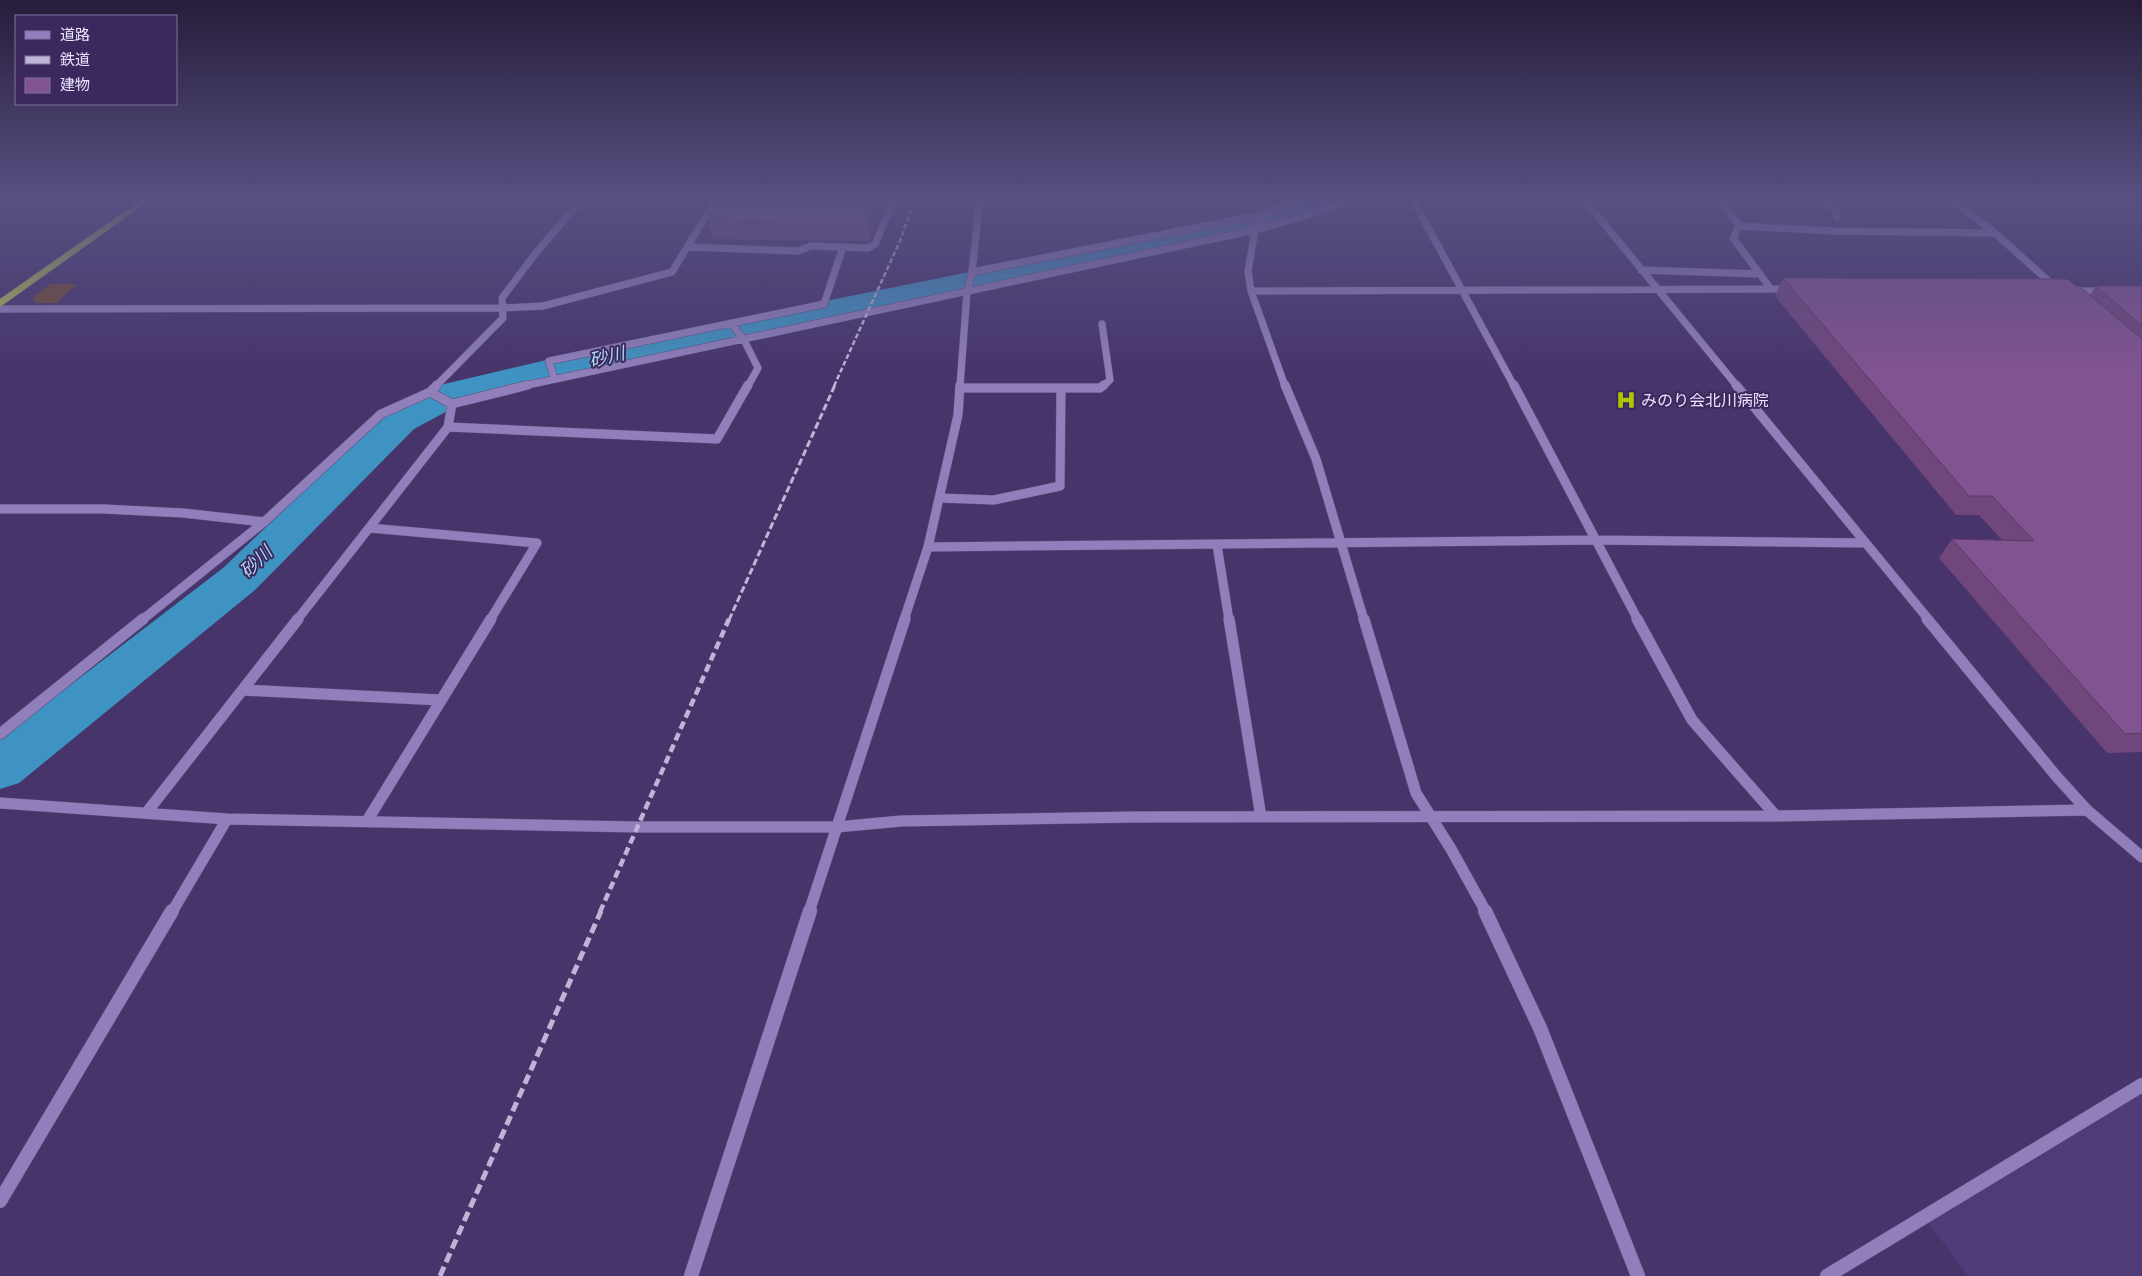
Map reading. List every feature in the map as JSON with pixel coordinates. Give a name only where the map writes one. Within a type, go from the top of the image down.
[{"type":"highway","points":[[0,304],[65,258]]},
{"type":"street","points":[[0,734],[264,522],[381,414],[430,392],[503,318],[502,298],[532,258]]},
{"type":"street","points":[[0,309],[502,308],[542,306],[672,272],[681,258]]},
{"type":"street","points":[[824,304],[840,258]]},
{"type":"street","points":[[691,1276],[928,547],[958,415],[967,292],[974,258]]},
{"type":"street","points":[[972,272],[1045,258]]},
{"type":"street","points":[[430,392],[452,404],[554,378],[744,340],[1127,258]]},
{"type":"street","points":[[1250,258],[1248,270],[1251,291],[1275,362],[1316,459],[1416,793],[1432,816],[1489,916],[1559,1073],[1638,1276]]},
{"type":"street","points":[[1444,258],[1692,720],[1776,816]]},
{"type":"street","points":[[1631,258],[2057,777],[2087,810],[2142,857]]},
{"type":"street","points":[[1748,258],[1771,289]]},
{"type":"street","points":[[2021,258],[2059,291]]},
{"type":"street","points":[[1641,270],[1760,274]]},
{"type":"street","points":[[1251,291],[1801,290]]},
{"type":"street","points":[[2049,291],[2114,291]]},
{"type":"street","points":[[824,304],[835,320]]},
{"type":"street","points":[[554,378],[549,361],[824,304]]},
{"type":"street","points":[[448,427],[717,439],[758,368],[744,340],[732,323]]},
{"type":"street","points":[[960,388],[1100,388],[1110,380],[1102,324]]},
{"type":"street","points":[[940,498],[994,500],[1060,486],[1061,388]]},
{"type":"street","points":[[147,812],[448,427],[452,404]]},
{"type":"street","points":[[0,509],[104,509],[183,513],[264,522]]},
{"type":"street","points":[[367,821],[537,543],[370,528]]},
{"type":"street","points":[[928,547],[1595,540],[1865,543]]},
{"type":"street","points":[[1217,544],[1261,817]]},
{"type":"street","points":[[242,690],[440,700]]},
{"type":"street","points":[[0,803],[227,819],[637,827],[838,827],[901,821],[1432,816],[1776,816],[2087,810]]},
{"type":"street","points":[[0,1201],[227,819]]},
{"type":"street","points":[[1827,1276],[2142,1084]]},
{"type":"shaded area","points":[[51,284],[77,284],[56,303],[35,303],[33,297]]},
{"type":"shaded area","points":[[2142,1083],[2142,1276],[1968,1276],[1924,1217]]},
{"type":"building","points":[[1783,278],[2067,279],[2076,286],[2079,286],[2142,339],[2142,733],[2125,734],[1952,539],[2034,541],[1992,496],[1969,496]]},
{"type":"building","points":[[2096,286],[2142,286],[2142,326]]},
{"type":"waterway","name":"砂川","points":[[0,768],[239,579],[400,421],[453,393],[627,352],[1089,258]]},
{"type":"railway","points":[[834,386],[892,258]]},
{"type":"railway","points":[[729,620],[835,385]]},
{"type":"railway","points":[[600,912],[729,619]]},
{"type":"railway","points":[[440,1276],[601,911]]},
{"type":"place","name":"みのり会北川病院","points":[[1626,400]]}]
